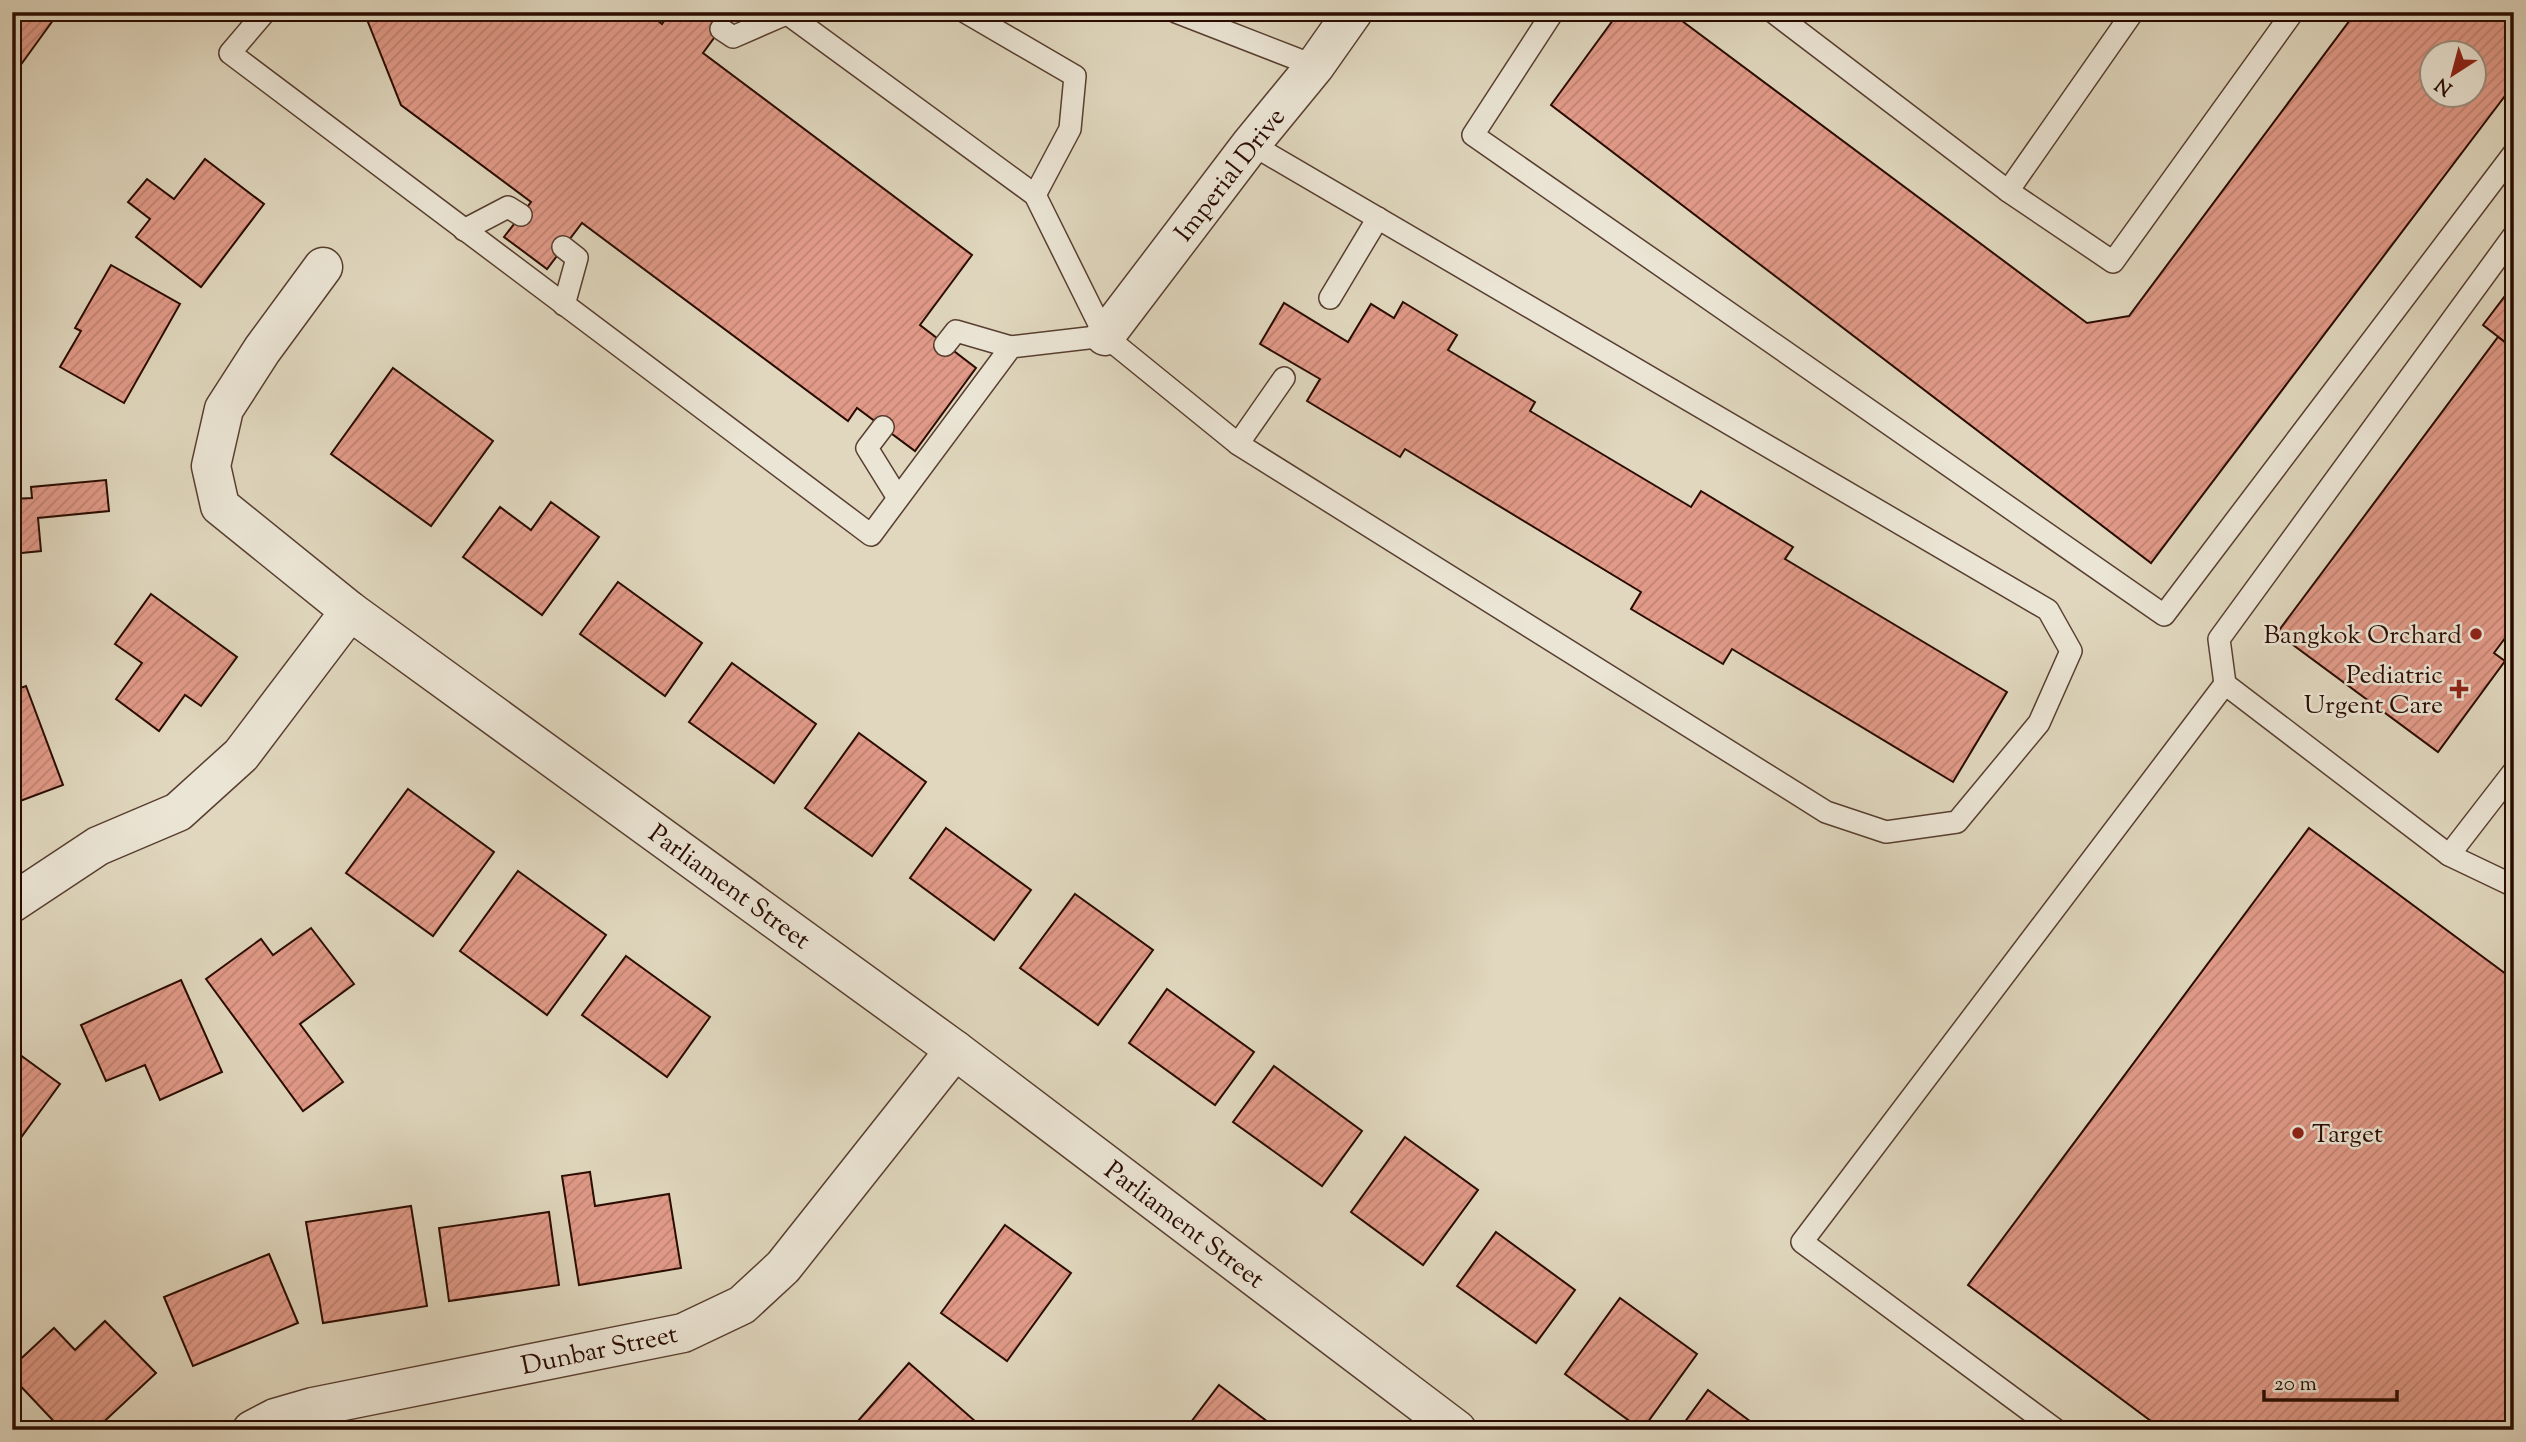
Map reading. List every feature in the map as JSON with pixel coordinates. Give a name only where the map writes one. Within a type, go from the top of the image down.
[{"type":"street","name":"Imperial Drive","points":[[1105,336],[1251,144],[1315,66],[1353,12]]},
{"type":"street","name":"Parliament Street","points":[[323,267],[262,350],[224,409],[211,466],[220,506],[351,611],[955,1050],[1457,1430]]},
{"type":"street","points":[[12,903],[98,846],[178,812],[241,755],[351,611]]},
{"type":"street","name":"Dunbar Street","points":[[252,1430],[275,1418],[313,1407],[682,1333],[742,1305],[783,1267],[955,1050]]},
{"type":"lane","points":[[265,12],[230,53],[870,535],[1011,347]]},
{"type":"lane","points":[[965,12],[1075,76],[1070,129],[1035,195]]},
{"type":"lane","points":[[1176,12],[1315,66]]},
{"type":"lane","points":[[1553,12],[1473,135],[2164,615],[2514,153]]},
{"type":"lane","points":[[1773,12],[2008,191],[2113,262],[2293,12]]},
{"type":"lane","points":[[2008,191],[2133,12]]},
{"type":"lane","points":[[721,29],[733,37],[786,13],[1035,195],[1105,336],[1238,444],[1826,813],[1886,832],[1957,822],[2039,723],[2071,651],[2048,610],[1251,144]]},
{"type":"lane","points":[[464,230],[508,207],[521,215]]},
{"type":"lane","points":[[1329,298],[1378,218]]},
{"type":"lane","points":[[2056,1430],[1801,1242],[2225,684],[2219,639],[2514,235]]},
{"type":"lane","points":[[563,247],[577,258],[564,304]]},
{"type":"lane","points":[[945,345],[956,331],[1011,347],[1105,336]]},
{"type":"lane","points":[[1238,444],[1284,378]]},
{"type":"lane","points":[[883,427],[867,448],[898,498]]},
{"type":"lane","points":[[2225,684],[2449,855],[2514,886]]},
{"type":"lane","points":[[2449,855],[2514,771]]},
{"type":"building","points":[[12,12],[59,12],[12,77]]},
{"type":"building","points":[[364,12],[647,12],[662,24],[670,12],[733,12],[703,53],[972,255],[920,325],[976,368],[915,451],[857,408],[848,421],[582,223],[547,269],[504,237],[531,202],[401,105]]},
{"type":"building","points":[[1619,12],[1670,12],[2087,323],[2129,316],[2356,12],[2514,12],[2514,84],[2151,563],[1551,105]]},
{"type":"building","points":[[205,159],[264,204],[201,287],[136,237],[150,219],[128,202],[147,179],[174,199]]},
{"type":"building","points":[[111,265],[180,304],[124,403],[60,367],[81,331],[75,328]]},
{"type":"building","points":[[2514,284],[2514,349],[2483,325]]},
{"type":"building","points":[[1403,302],[1457,335],[1448,350],[1535,402],[1530,411],[1691,507],[1701,491],[1793,547],[1785,559],[2007,692],[1953,782],[1732,649],[1723,664],[1631,609],[1641,592],[1405,449],[1400,457],[1307,401],[1320,379],[1260,344],[1284,303],[1348,342],[1371,304],[1394,318]]},
{"type":"building","points":[[2498,337],[2514,349],[2514,626],[2494,653],[2505,661],[2438,752],[2277,633]]},
{"type":"building","points":[[393,368],[493,441],[431,526],[331,454]]},
{"type":"building","points":[[106,480],[109,511],[38,518],[41,551],[12,554],[12,499],[32,498],[31,487]]},
{"type":"building","points":[[551,502],[599,537],[542,615],[463,557],[500,507],[531,530]]},
{"type":"building","points":[[618,582],[702,643],[665,696],[580,634]]},
{"type":"building","points":[[151,594],[237,657],[201,706],[185,695],[159,731],[116,699],[142,663],[115,644]]},
{"type":"building","points":[[732,663],[816,724],[774,783],[689,722]]},
{"type":"building","points":[[26,686],[63,785],[12,804],[12,691]]},
{"type":"building","points":[[859,733],[926,782],[872,856],[805,808]]},
{"type":"building","points":[[408,789],[494,852],[433,936],[346,873]]},
{"type":"building","points":[[946,828],[1031,890],[994,940],[910,878]]},
{"type":"building","name":"Target","points":[[2309,828],[2514,980],[2514,1430],[2163,1430],[1968,1285]]},
{"type":"building","points":[[518,871],[606,935],[547,1015],[460,951]]},
{"type":"building","points":[[1075,894],[1153,950],[1098,1025],[1020,968]]},
{"type":"building","points":[[311,928],[354,984],[300,1024],[343,1082],[303,1111],[206,979],[261,939],[273,955]]},
{"type":"building","points":[[626,956],[710,1017],[667,1077],[582,1015]]},
{"type":"building","points":[[181,980],[222,1072],[160,1100],[145,1065],[106,1081],[81,1025]]},
{"type":"building","points":[[1167,989],[1254,1052],[1215,1105],[1129,1043]]},
{"type":"building","points":[[12,1049],[60,1084],[12,1150]]},
{"type":"building","points":[[1274,1066],[1362,1131],[1322,1186],[1233,1122]]},
{"type":"building","points":[[1405,1137],[1478,1190],[1423,1265],[1351,1212]]},
{"type":"building","points":[[590,1172],[595,1206],[669,1194],[681,1268],[579,1285],[562,1176]]},
{"type":"building","points":[[411,1206],[427,1306],[323,1323],[306,1222]]},
{"type":"building","points":[[549,1212],[559,1285],[449,1301],[439,1228]]},
{"type":"building","points":[[1005,1225],[1071,1273],[1007,1361],[941,1313]]},
{"type":"building","points":[[1496,1232],[1575,1290],[1536,1343],[1457,1286]]},
{"type":"building","points":[[269,1254],[298,1323],[193,1366],[164,1297]]},
{"type":"building","points":[[1620,1298],[1697,1354],[1642,1430],[1565,1374]]},
{"type":"building","points":[[105,1321],[156,1373],[95,1430],[62,1430],[12,1377],[12,1367],[54,1328],[75,1350]]},
{"type":"building","points":[[909,1363],[984,1429],[850,1430]]},
{"type":"building","points":[[1219,1385],[1268,1422],[1262,1430],[1185,1430]]},
{"type":"building","points":[[1708,1390],[1762,1430],[1679,1430]]},
{"type":"place","name":"Bangkok Orchard","points":[[2476,634]]},
{"type":"place","name":"Pediatric Urgent Care","points":[[2459,689]]},
{"type":"place","name":"Target","points":[[2298,1133]]}]
